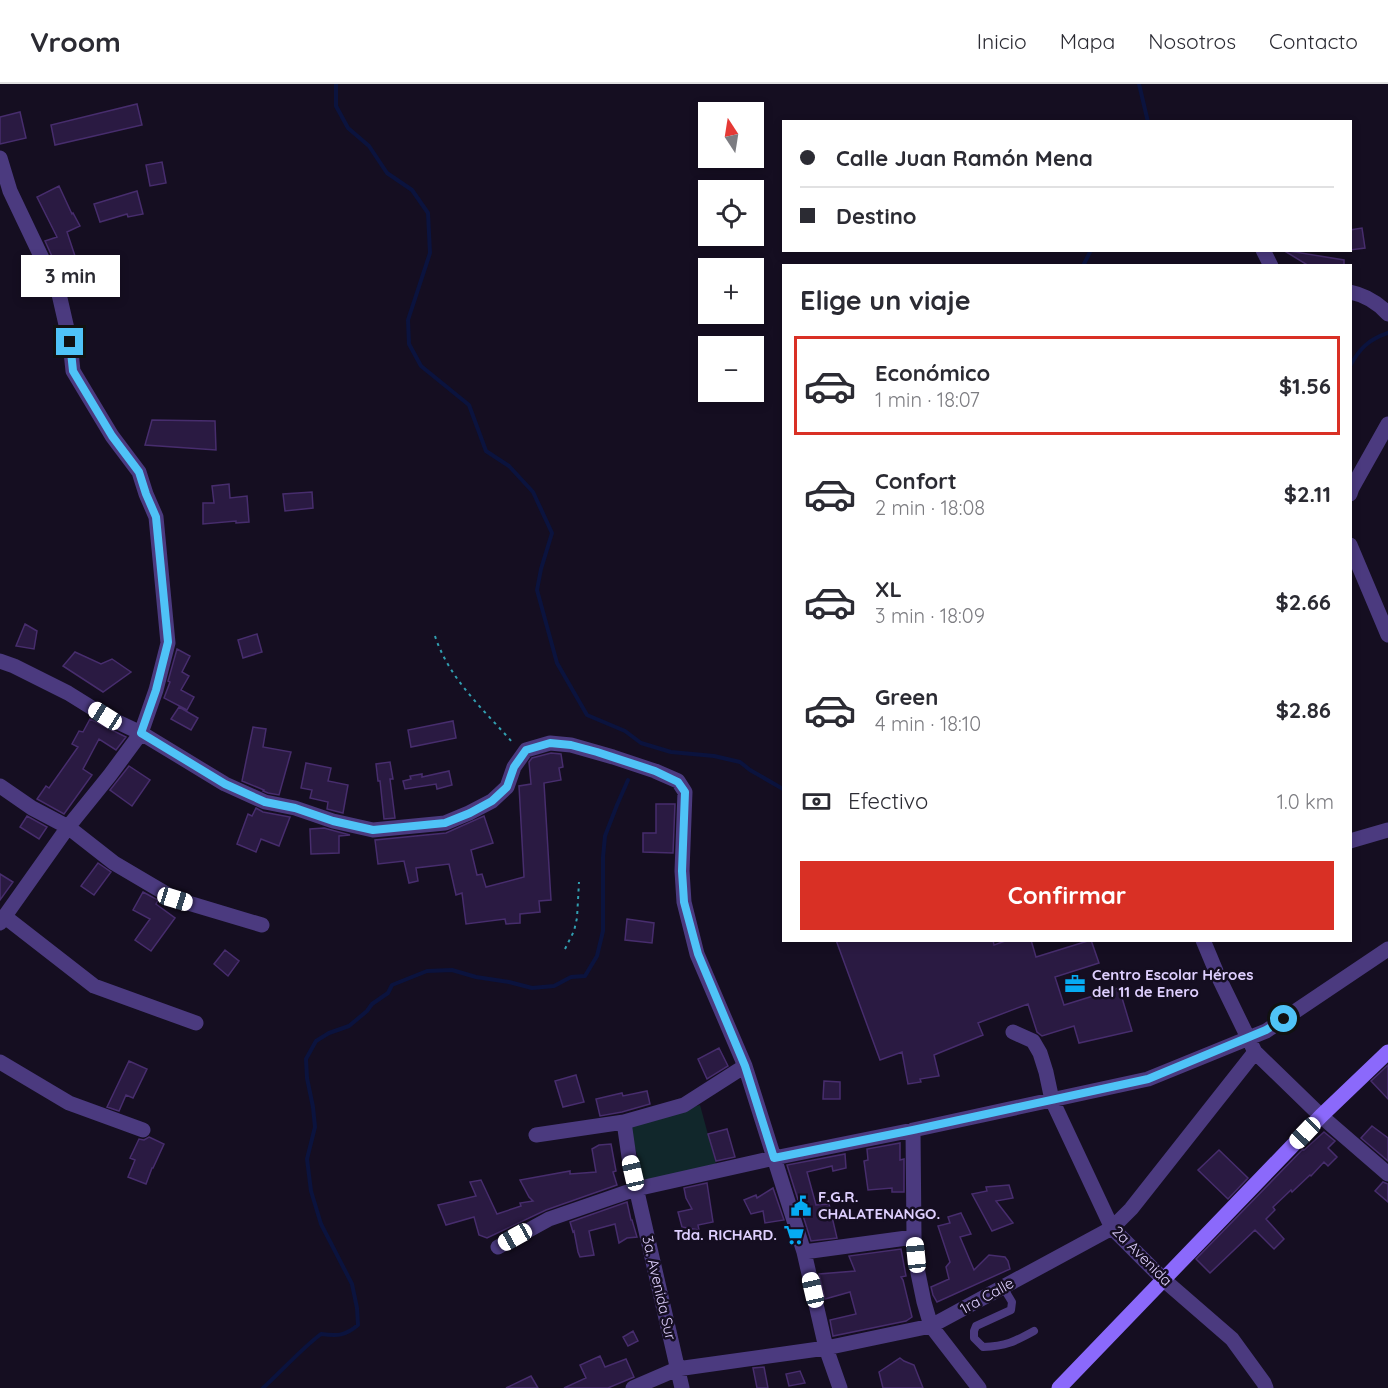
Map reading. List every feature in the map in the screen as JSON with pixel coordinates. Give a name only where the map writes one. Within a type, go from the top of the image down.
[{"type":"main road","points":[[1059,1388],[1321,1116],[1388,1052]]},
{"type":"street","points":[[0,158],[10,191],[59,294],[70,342],[73,371],[112,436],[139,472],[156,517],[168,642],[156,690],[141,733],[68,827],[2,920],[94,986],[196,1023]]},
{"type":"street","points":[[1352,292],[1380,306],[1388,314]]},
{"type":"street","points":[[1352,488],[1388,424]]},
{"type":"street","points":[[1352,550],[1388,635]]},
{"type":"street","points":[[0,661],[68,693],[105,716],[141,733],[225,784],[265,802],[373,830],[445,823],[470,813],[492,801],[507,787],[514,767],[526,750],[550,743],[571,745],[613,756],[673,778],[685,792],[682,871],[684,902],[698,954],[745,1066],[804,1252],[826,1348],[840,1388]]},
{"type":"street","points":[[0,786],[32,808],[68,827],[114,863],[175,899],[262,925]]},
{"type":"street","points":[[1352,840],[1388,830]]},
{"type":"street","points":[[1204,942],[1252,1045],[1321,1116],[1388,1174]]},
{"type":"street","points":[[498,1247],[549,1219],[636,1189],[1148,1079],[1252,1045],[1266,1030],[1388,949]]},
{"type":"street","name":"2a Avenida","points":[[1013,1032],[1033,1041],[1040,1053],[1053,1100],[1112,1228],[1164,1280],[1232,1339],[1266,1388]]},
{"type":"street","name":"1ra Calle","points":[[633,1388],[677,1369],[826,1348],[931,1326],[1112,1228],[1131,1209],[1252,1045]]},
{"type":"street","points":[[0,1062],[69,1103],[143,1130]]},
{"type":"street","points":[[536,1135],[624,1122],[684,1105],[745,1066]]},
{"type":"street","name":"3a. Avenida Sur","points":[[624,1122],[629,1157],[682,1388]]},
{"type":"street","points":[[913,1130],[914,1237],[918,1273],[931,1326],[979,1388]]},
{"type":"street","points":[[804,1252],[914,1237]]},
{"type":"lane","points":[[1003,1287],[1012,1302],[1011,1310],[976,1326],[974,1338],[983,1347],[1001,1346],[1013,1343],[1034,1331]]},
{"type":"path","points":[[435,636],[452,673],[523,754]]},
{"type":"path","points":[[565,949],[574,931],[579,882]]},
{"type":"green space","points":[[700,1105],[716,1164],[644,1181],[629,1125]]},
{"type":"building","points":[[137,104],[142,125],[55,145],[51,125]]},
{"type":"building","points":[[20,112],[26,138],[0,144],[0,117]]},
{"type":"building","points":[[162,162],[166,183],[150,186],[146,165]]},
{"type":"building","points":[[59,186],[80,226],[67,232],[75,256],[55,263],[45,241],[57,237],[37,197]]},
{"type":"building","points":[[137,191],[143,214],[128,217],[127,214],[100,222],[94,204]]},
{"type":"building","points":[[1362,228],[1365,248],[1352,250],[1352,230]]},
{"type":"building","points":[[1286,252],[1344,260],[1344,264],[1306,264]]},
{"type":"building","points":[[152,420],[215,421],[216,450],[145,445]]},
{"type":"building","points":[[229,484],[230,498],[247,496],[249,522],[203,524],[203,503],[214,503],[212,486]]},
{"type":"building","points":[[312,492],[313,508],[285,511],[283,494]]},
{"type":"building","points":[[25,624],[37,631],[34,649],[16,646]]},
{"type":"building","points":[[257,634],[262,652],[243,658],[238,640]]},
{"type":"building","points":[[177,649],[190,656],[182,672],[189,676],[181,690],[194,697],[187,710],[164,698]]},
{"type":"building","points":[[75,652],[101,664],[112,659],[131,672],[103,692],[63,666]]},
{"type":"building","points":[[179,707],[198,718],[191,730],[171,719]]},
{"type":"building","points":[[90,719],[126,737],[116,750],[99,739],[83,769],[92,775],[64,814],[37,799],[46,786],[49,788],[78,747],[72,744],[79,731],[83,732]]},
{"type":"building","points":[[453,721],[456,738],[411,747],[408,730]]},
{"type":"building","points":[[253,727],[266,729],[263,747],[291,752],[279,795],[268,793],[242,781]]},
{"type":"building","points":[[551,753],[561,754],[563,767],[559,768],[561,780],[544,783],[551,900],[539,901],[540,912],[520,914],[520,923],[506,924],[505,919],[466,924],[462,893],[456,895],[449,864],[416,868],[418,881],[409,883],[404,861],[378,864],[375,840],[446,833],[484,816],[493,843],[471,850],[477,875],[482,874],[486,887],[524,877],[519,786],[531,784],[529,762],[532,758]]},
{"type":"building","points":[[390,762],[395,818],[384,819],[376,764]]},
{"type":"building","points":[[306,763],[331,768],[328,781],[348,785],[343,813],[327,809],[328,802],[310,798],[312,790],[301,788]]},
{"type":"building","points":[[129,766],[150,780],[132,806],[110,790]]},
{"type":"building","points":[[449,771],[452,785],[437,789],[436,784],[405,789],[403,781],[411,779],[410,776],[422,774],[422,777]]},
{"type":"building","points":[[656,804],[675,804],[673,853],[643,852],[643,833],[656,833]]},
{"type":"building","points":[[256,808],[263,812],[290,817],[279,846],[261,839],[256,852],[237,844],[248,814],[252,816]]},
{"type":"building","points":[[27,816],[47,827],[39,839],[20,827]]},
{"type":"building","points":[[324,828],[350,835],[339,836],[339,853],[311,854],[310,829]]},
{"type":"building","points":[[98,863],[111,872],[94,895],[81,886]]},
{"type":"building","points":[[0,874],[13,882],[0,900]]},
{"type":"building","points":[[143,892],[158,900],[156,904],[175,918],[151,951],[135,940],[150,919],[133,910]]},
{"type":"building","points":[[627,919],[654,923],[652,943],[625,940]]},
{"type":"building","points":[[837,942],[993,942],[994,945],[1002,942],[1032,942],[1036,957],[1085,942],[1092,942],[1099,963],[1055,977],[1064,1005],[1119,988],[1132,1031],[1079,1043],[1074,1026],[1042,1036],[1037,1032],[1028,1004],[978,1023],[983,1035],[934,1055],[939,1076],[920,1079],[921,1082],[908,1084],[902,1052],[880,1060]]},
{"type":"building","points":[[225,950],[239,961],[228,976],[214,964]]},
{"type":"building","points":[[719,1048],[728,1066],[707,1079],[698,1059]]},
{"type":"building","points":[[129,1061],[147,1069],[133,1098],[126,1095],[119,1111],[107,1107]]},
{"type":"building","points":[[1388,1065],[1388,1099],[1371,1081]]},
{"type":"building","points":[[576,1075],[584,1102],[563,1107],[555,1081]]},
{"type":"building","points":[[824,1081],[840,1082],[840,1099],[823,1099]]},
{"type":"building","points":[[647,1091],[650,1104],[600,1116],[596,1099],[622,1093],[623,1096]]},
{"type":"building","points":[[1372,1126],[1388,1138],[1388,1161],[1361,1138]]},
{"type":"building","points":[[727,1129],[735,1157],[716,1161],[708,1134]]},
{"type":"building","points":[[1324,1132],[1335,1141],[1328,1148],[1337,1157],[1328,1166],[1324,1162],[1311,1176],[1292,1192],[1291,1190],[1273,1207],[1275,1210],[1266,1219],[1284,1239],[1274,1249],[1255,1230],[1210,1273],[1196,1259],[1303,1149]]},
{"type":"building","points":[[149,1137],[164,1144],[146,1184],[128,1177],[135,1160],[130,1158],[139,1139],[144,1140]]},
{"type":"building","points":[[900,1143],[900,1160],[904,1159],[904,1192],[892,1192],[892,1188],[868,1190],[864,1161],[868,1160],[867,1149]]},
{"type":"building","points":[[611,1144],[616,1171],[613,1172],[617,1185],[546,1210],[487,1238],[479,1235],[474,1217],[446,1225],[438,1205],[476,1196],[470,1182],[481,1180],[497,1214],[521,1206],[520,1203],[533,1201],[520,1180],[570,1171],[570,1174],[596,1172],[592,1149],[599,1145]]},
{"type":"building","points":[[1219,1150],[1248,1178],[1228,1199],[1198,1170]]},
{"type":"building","points":[[845,1154],[846,1168],[833,1171],[832,1166],[807,1172],[816,1205],[829,1204],[837,1238],[811,1241],[787,1165]]},
{"type":"building","points":[[1383,1182],[1388,1184],[1388,1202],[1375,1191]]},
{"type":"building","points":[[707,1183],[713,1222],[698,1225],[699,1230],[682,1227],[678,1212],[692,1209],[684,1188]]},
{"type":"building","points":[[1009,1185],[1013,1198],[996,1201],[1013,1223],[992,1231],[972,1194],[987,1191],[986,1187]]},
{"type":"building","points":[[773,1188],[784,1220],[765,1223],[763,1211],[751,1214],[744,1200],[756,1195],[757,1198]]},
{"type":"building","points":[[627,1202],[637,1237],[627,1238],[619,1243],[615,1224],[589,1231],[594,1255],[580,1257],[570,1222]]},
{"type":"building","points":[[961,1213],[971,1234],[960,1237],[974,1270],[989,1255],[1005,1257],[1010,1269],[937,1302],[931,1287],[949,1279],[946,1267],[950,1262],[938,1226],[950,1223],[948,1217]]},
{"type":"building","points":[[901,1249],[906,1276],[901,1277],[912,1317],[906,1321],[833,1336],[830,1320],[856,1314],[850,1292],[825,1299],[819,1274],[855,1271],[849,1256]]},
{"type":"building","points":[[633,1331],[638,1341],[628,1346],[623,1337]]},
{"type":"building","points":[[600,1356],[605,1367],[626,1359],[634,1377],[608,1388],[564,1388],[586,1378],[580,1365]]},
{"type":"building","points":[[900,1358],[914,1365],[923,1388],[883,1388],[879,1372]]},
{"type":"building","points":[[764,1367],[768,1388],[757,1388],[753,1368]]},
{"type":"building","points":[[800,1371],[805,1383],[789,1386],[786,1374]]},
{"type":"building","points":[[531,1376],[538,1388],[506,1388]]},
{"type":"waterway","points":[[336,84],[336,106],[348,128],[369,146],[387,173],[412,190],[428,213],[430,253],[408,320],[409,344],[421,366],[469,405],[486,451],[509,466],[533,492],[552,533],[537,590],[557,663],[587,715],[625,731],[641,743],[671,752],[714,756],[740,762],[782,788]]},
{"type":"waterway","points":[[1139,84],[1148,120]]},
{"type":"waterway","points":[[1084,264],[1090,252]]},
{"type":"waterway","points":[[1352,363],[1365,345],[1388,333]]},
{"type":"waterway","points":[[263,1388],[321,1334],[341,1334],[358,1325],[352,1284],[321,1224],[311,1191],[307,1159],[315,1127],[306,1059],[316,1041],[329,1033],[349,1026],[372,1004],[388,993],[392,985],[427,971],[452,970],[532,988],[554,986],[571,977],[585,976],[597,956],[603,931],[605,836],[628,780]]},
{"type":"place","name":"Centro Escolar Héroes del 11 de Enero","points":[[1075,984]]},
{"type":"place","name":"F.G.R. CHALATENANGO.","points":[[801,1206]]},
{"type":"place","name":"Tda. RICHARD.","points":[[794,1235]]},
{"type":"route","points":[[70,342],[73,371],[112,436],[139,472],[156,517],[168,642],[156,690],[141,733],[225,784],[265,802],[373,830],[445,823],[470,813],[492,801],[507,787],[514,767],[526,750],[550,743],[571,745],[613,756],[673,778],[685,792],[682,871],[684,902],[698,954],[745,1066],[774,1158],[1148,1079],[1248,1039],[1284,1019]]}]
